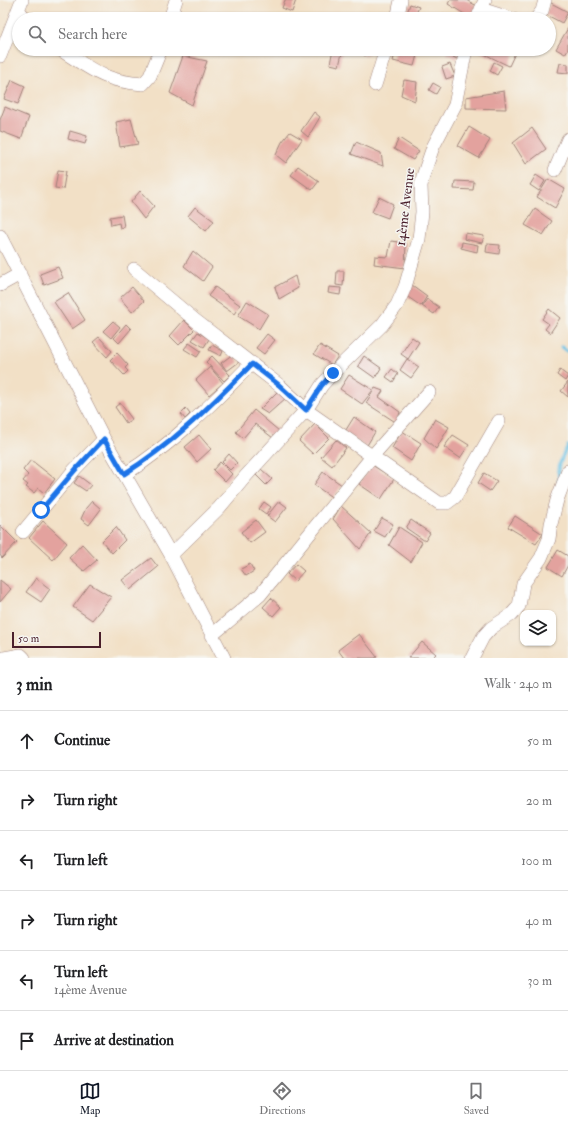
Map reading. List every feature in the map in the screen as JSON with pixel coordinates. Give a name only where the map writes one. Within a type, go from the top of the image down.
[{"type":"street","points":[[172,12],[176,0]]},
{"type":"street","points":[[398,12],[401,0]]},
{"type":"street","points":[[541,12],[545,0]]},
{"type":"street","points":[[0,56],[12,31]]},
{"type":"street","points":[[70,56],[100,75],[126,82],[143,84],[153,72],[159,56]]},
{"type":"street","points":[[375,85],[384,56]]},
{"type":"street","name":"14ème Avenue","points":[[171,555],[219,508],[306,410],[322,385],[382,325],[397,305],[407,281],[419,239],[422,212],[421,186],[423,176],[433,147],[456,105],[460,72],[464,56]]},
{"type":"street","points":[[555,170],[568,139]]},
{"type":"street","points":[[0,236],[104,439],[171,555],[224,658]]},
{"type":"street","points":[[134,269],[196,321],[279,385],[306,410],[438,503],[447,503],[455,497],[499,421]]},
{"type":"street","points":[[0,285],[20,274]]},
{"type":"street","points":[[124,474],[152,457],[182,432],[252,364]]},
{"type":"street","points":[[212,635],[260,595],[371,457],[429,392]]},
{"type":"street","points":[[23,532],[76,469],[104,439]]},
{"type":"street","points":[[472,658],[483,637],[491,628],[510,615],[519,606],[523,584],[541,558],[549,540],[551,524],[560,491],[567,474]]},
{"type":"street","points":[[4,658],[21,656],[24,658]]},
{"type":"building","points":[[285,0],[296,0],[292,12],[282,8]]},
{"type":"building","points":[[450,0],[466,0],[477,6],[474,12],[461,12],[448,4]]},
{"type":"building","points":[[551,3],[568,12],[562,23],[556,20],[556,12],[546,12]]},
{"type":"building","points":[[410,4],[419,7],[417,12],[407,12]]},
{"type":"building","points":[[568,28],[568,49],[565,54],[556,49]]},
{"type":"building","points":[[183,56],[207,61],[192,105],[170,93]]},
{"type":"building","points":[[332,56],[341,56],[339,66],[330,64]]},
{"type":"building","points":[[394,56],[417,56],[414,66],[393,61]]},
{"type":"building","points":[[451,56],[458,56],[457,59]]},
{"type":"building","points":[[488,56],[514,56],[509,66]]},
{"type":"building","points":[[494,62],[502,66],[497,75],[490,71]]},
{"type":"building","points":[[560,63],[568,64],[568,73],[558,72]]},
{"type":"building","points":[[450,64],[455,76],[446,79],[442,67]]},
{"type":"building","points":[[12,80],[25,86],[18,104],[4,99]]},
{"type":"building","points":[[404,80],[417,82],[415,101],[401,95]]},
{"type":"building","points":[[433,83],[440,87],[436,94],[429,90]]},
{"type":"building","points":[[504,91],[506,109],[466,108],[466,97]]},
{"type":"building","points":[[5,107],[29,117],[21,139],[0,131],[0,120]]},
{"type":"building","points":[[314,112],[320,117],[308,137],[301,131]]},
{"type":"building","points":[[131,119],[138,144],[120,147],[116,122]]},
{"type":"building","points":[[469,127],[490,140],[479,158],[458,146]]},
{"type":"building","points":[[532,128],[546,149],[526,164],[513,143]]},
{"type":"building","points":[[70,131],[87,136],[85,144],[68,139]]},
{"type":"building","points":[[290,132],[302,139],[286,163],[276,155],[282,142]]},
{"type":"building","points":[[399,138],[419,151],[413,160],[394,149]]},
{"type":"building","points":[[356,142],[381,153],[383,166],[351,154]]},
{"type":"building","points":[[298,166],[319,181],[312,190],[291,175]]},
{"type":"building","points":[[58,170],[66,171],[63,189],[55,188]]},
{"type":"building","points":[[536,175],[545,181],[539,191],[530,185]]},
{"type":"building","points":[[548,179],[565,189],[555,208],[537,197]]},
{"type":"building","points":[[455,181],[474,182],[473,190],[454,189]]},
{"type":"building","points":[[140,191],[154,206],[144,219],[131,202]]},
{"type":"building","points":[[379,197],[393,204],[388,218],[372,212]]},
{"type":"building","points":[[195,207],[214,221],[206,231],[188,216]]},
{"type":"building","points":[[535,209],[552,221],[543,235],[525,225]]},
{"type":"building","points":[[122,215],[124,227],[120,228],[119,223],[111,225],[110,217]]},
{"type":"building","points":[[465,233],[484,236],[482,243],[464,239]]},
{"type":"building","points":[[391,241],[406,243],[405,268],[374,264],[375,256],[388,257]]},
{"type":"building","points":[[462,242],[478,245],[477,252],[461,248]]},
{"type":"building","points":[[487,244],[500,245],[499,254],[486,252]]},
{"type":"building","points":[[193,251],[212,267],[203,281],[184,266]]},
{"type":"building","points":[[58,267],[63,278],[44,285],[40,274]]},
{"type":"building","points":[[337,271],[344,271],[343,286],[336,285]]},
{"type":"building","points":[[295,276],[298,288],[279,299],[275,287]]},
{"type":"building","points":[[412,285],[427,296],[421,306],[405,295]]},
{"type":"building","points":[[132,287],[144,301],[132,312],[120,298]]},
{"type":"building","points":[[215,287],[240,305],[234,314],[208,296]]},
{"type":"building","points":[[329,287],[341,288],[340,295],[328,293]]},
{"type":"building","points":[[68,293],[85,320],[72,329],[54,302]]},
{"type":"building","points":[[427,299],[439,307],[434,314],[422,306]]},
{"type":"building","points":[[247,301],[268,314],[259,329],[238,316]]},
{"type":"building","points":[[549,309],[560,318],[550,333],[545,329],[549,324],[542,319]]},
{"type":"building","points":[[184,320],[194,330],[179,345],[170,336]]},
{"type":"building","points":[[113,321],[120,327],[111,338],[103,331]]},
{"type":"building","points":[[126,324],[131,329],[119,343],[114,338]]},
{"type":"building","points":[[198,332],[209,339],[204,347],[192,340]]},
{"type":"building","points":[[267,334],[275,340],[264,354],[256,348]]},
{"type":"building","points":[[99,337],[112,351],[107,357],[93,342]]},
{"type":"building","points":[[412,337],[419,342],[408,359],[401,354]]},
{"type":"building","points":[[189,343],[201,351],[197,357],[184,349]]},
{"type":"building","points":[[212,345],[223,351],[221,356],[209,350]]},
{"type":"building","points":[[320,345],[338,356],[332,365],[314,354]]},
{"type":"building","points":[[117,353],[128,365],[125,368],[128,371],[124,375],[110,360]]},
{"type":"building","points":[[233,354],[239,362],[227,371],[221,363]]},
{"type":"building","points":[[212,356],[230,375],[224,381],[206,362]]},
{"type":"building","points":[[364,356],[381,368],[375,378],[358,366]]},
{"type":"building","points":[[407,359],[419,367],[411,378],[400,370]]},
{"type":"building","points":[[210,367],[223,383],[209,395],[196,380]]},
{"type":"building","points":[[392,369],[398,374],[393,382],[386,377]]},
{"type":"building","points":[[560,370],[568,376],[565,381],[557,375]]},
{"type":"building","points":[[349,375],[373,390],[362,404],[340,389]]},
{"type":"building","points":[[568,382],[568,397],[561,391]]},
{"type":"building","points":[[375,388],[383,391],[379,397],[400,412],[397,423],[366,403]]},
{"type":"building","points":[[279,390],[287,397],[268,414],[260,409]]},
{"type":"building","points":[[120,403],[132,419],[126,423],[115,407]]},
{"type":"building","points":[[186,409],[190,414],[185,419],[181,414]]},
{"type":"building","points":[[254,410],[279,431],[273,438],[255,424],[243,438],[236,432]]},
{"type":"building","points":[[354,417],[375,432],[366,447],[344,433]]},
{"type":"building","points":[[435,419],[449,427],[436,449],[424,438]]},
{"type":"building","points":[[315,424],[329,438],[313,454],[299,441]]},
{"type":"building","points":[[402,431],[421,443],[411,461],[392,448]]},
{"type":"building","points":[[199,435],[211,449],[197,462],[185,447]]},
{"type":"building","points":[[453,435],[469,445],[460,458],[444,447]]},
{"type":"building","points":[[336,440],[346,448],[332,466],[321,457]]},
{"type":"building","points":[[229,454],[237,463],[230,470],[222,462]]},
{"type":"building","points":[[31,460],[55,479],[44,493],[38,488],[34,493],[26,487],[28,485],[23,481],[28,475],[23,470]]},
{"type":"building","points":[[220,462],[232,474],[225,482],[213,470]]},
{"type":"building","points":[[372,465],[394,479],[381,499],[359,484]]},
{"type":"building","points":[[261,469],[272,479],[266,485],[256,475]]},
{"type":"building","points":[[323,472],[342,485],[333,498],[314,485]]},
{"type":"building","points":[[484,473],[497,481],[490,491],[478,483]]},
{"type":"building","points":[[79,476],[91,485],[86,491],[74,483]]},
{"type":"building","points":[[92,501],[101,509],[89,525],[81,519],[86,508]]},
{"type":"building","points":[[279,501],[287,507],[275,522],[267,516]]},
{"type":"building","points":[[264,502],[271,507],[266,514],[259,509]]},
{"type":"building","points":[[341,506],[371,533],[360,549],[333,519]]},
{"type":"building","points":[[515,516],[543,534],[536,544],[508,527]]},
{"type":"building","points":[[382,518],[393,524],[385,537],[374,531]]},
{"type":"building","points":[[256,520],[265,532],[250,543],[241,532]]},
{"type":"building","points":[[411,520],[430,533],[425,541],[406,528]]},
{"type":"building","points":[[43,521],[67,543],[53,560],[29,538]]},
{"type":"building","points":[[0,525],[17,542],[2,558],[0,555]]},
{"type":"building","points":[[116,527],[125,540],[112,553],[102,541]]},
{"type":"building","points":[[399,527],[422,542],[411,562],[389,545]]},
{"type":"building","points":[[82,544],[97,560],[84,571],[69,558]]},
{"type":"building","points":[[558,550],[568,556],[568,565],[562,576],[548,567]]},
{"type":"building","points":[[151,558],[158,567],[130,590],[122,580]]},
{"type":"building","points":[[250,564],[254,571],[246,576],[241,569]]},
{"type":"building","points":[[296,564],[304,571],[295,581],[287,574]]},
{"type":"building","points":[[36,578],[50,589],[41,602],[26,592]]},
{"type":"building","points":[[0,580],[11,589],[0,602]]},
{"type":"building","points":[[90,584],[111,597],[92,620],[73,607]]},
{"type":"building","points":[[271,598],[281,607],[273,616],[263,607]]},
{"type":"building","points":[[359,634],[377,657],[344,658],[338,650]]},
{"type":"building","points":[[422,642],[436,654],[432,658],[408,658]]},
{"type":"waterway","points":[[561,347],[568,351]]},
{"type":"waterway","points":[[559,482],[560,463],[568,446]]},
{"type":"route","points":[[41,510],[104,439],[124,474],[152,457],[182,432],[252,364],[279,385],[306,410],[322,385],[333,373]]}]
